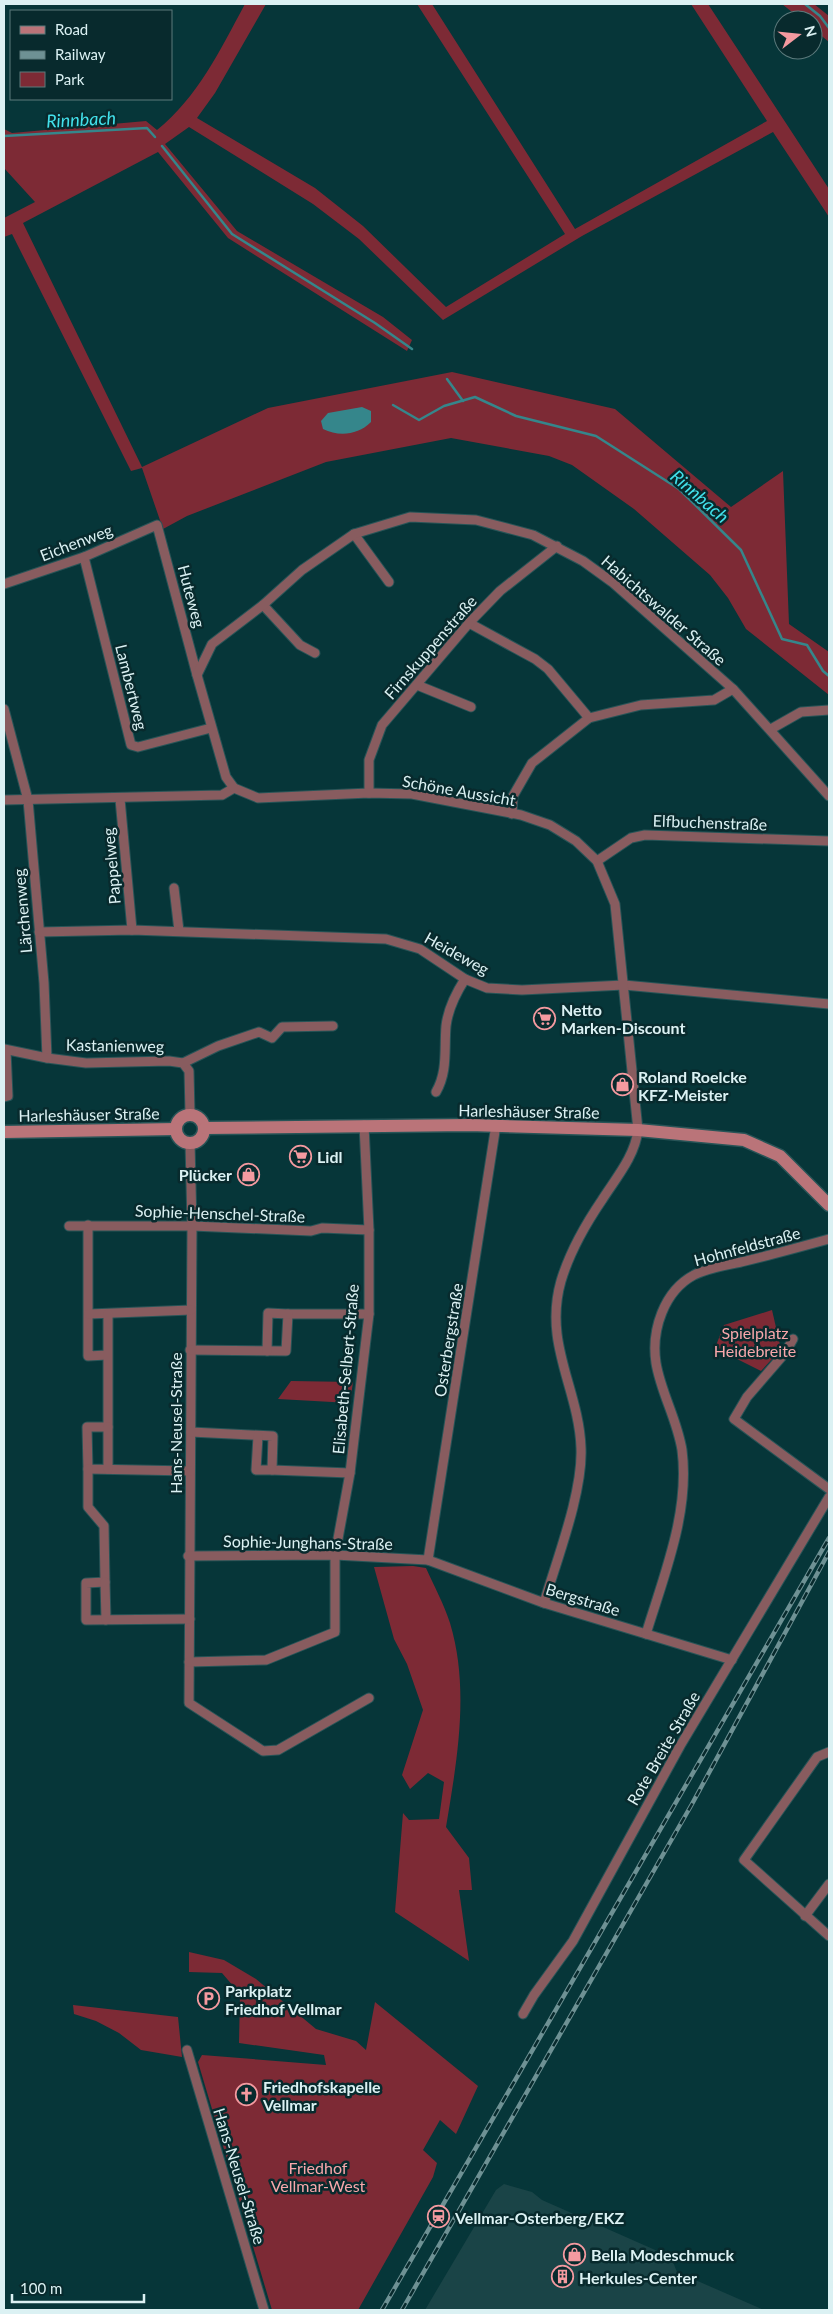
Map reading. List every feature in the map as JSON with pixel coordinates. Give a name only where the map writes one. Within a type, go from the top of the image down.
[{"type":"main road","points":[[190,1114],[200,1118],[205,1128],[201,1139],[190,1143],[180,1139],[176,1127],[180,1118],[190,1114]]},
{"type":"main road","name":"Harleshäuser Straße","points":[[205,1128],[496,1125],[638,1130],[744,1140],[764,1147],[780,1156],[829,1205]]},
{"type":"main road","name":"Harleshäuser Straße","points":[[4,1132],[176,1127]]},
{"type":"street","name":"Habichtswalder Straße","points":[[197,675],[212,644],[263,605],[302,570],[354,534],[410,517],[476,520],[533,535],[583,561],[612,582],[733,688],[829,796]]},
{"type":"street","name":"Eichenweg","points":[[4,584],[84,557],[158,525]]},
{"type":"street","name":"Huteweg","points":[[158,525],[197,675]]},
{"type":"street","points":[[354,534],[389,582]]},
{"type":"street","name":"Firnskuppenstraße","points":[[368,793],[369,760],[382,725],[469,623],[500,591],[557,546]]},
{"type":"street","name":"Lambertweg","points":[[84,557],[132,745],[138,747],[211,728]]},
{"type":"street","points":[[263,605],[300,645],[315,653]]},
{"type":"street","points":[[469,623],[535,659],[548,669],[588,718]]},
{"type":"street","points":[[4,800],[120,799],[222,795],[234,788],[226,777],[197,675]]},
{"type":"street","points":[[417,685],[471,706]]},
{"type":"street","points":[[512,814],[513,796],[532,763],[588,718],[641,705],[714,700],[733,688]]},
{"type":"street","points":[[4,709],[28,800]]},
{"type":"street","points":[[771,729],[801,712],[829,710]]},
{"type":"street","name":"Schöne Aussicht","points":[[234,788],[258,798],[368,793],[412,794],[512,814],[550,825],[576,841],[597,861],[615,904],[638,1130]]},
{"type":"street","name":"Pappelweg","points":[[120,799],[132,930]]},
{"type":"street","name":"Lärchenweg","points":[[28,800],[44,990]]},
{"type":"street","name":"Elfbuchenstraße","points":[[597,861],[624,841],[645,835],[829,841]]},
{"type":"street","points":[[174,888],[179,932]]},
{"type":"street","name":"Heideweg","points":[[39,932],[132,930],[386,939],[420,949],[465,978],[488,988],[522,990],[624,985],[829,1004]]},
{"type":"street","points":[[436,1092],[446,1063],[446,1025],[454,998],[465,978]]},
{"type":"street","name":"Kastanienweg","points":[[44,990],[47,1058]]},
{"type":"street","name":"Kastanienweg","points":[[5,1050],[47,1058],[86,1062],[169,1061],[183,1063],[218,1046],[259,1032],[272,1038],[282,1026],[333,1026]]},
{"type":"street","points":[[4,1096],[8,1096],[5,1050]]},
{"type":"street","name":"Kastanienweg","points":[[183,1063],[189,1071],[190,1114]]},
{"type":"street","name":"Elisabeth-Selbert-Straße","points":[[189,1662],[266,1660],[335,1632],[336,1555],[350,1473],[369,1314],[370,1230],[364,1125]]},
{"type":"street","name":"Osterbergstraße","points":[[428,1560],[496,1125]]},
{"type":"street","points":[[544,1603],[579,1479],[581,1450],[579,1425],[559,1354],[556,1336],[561,1282],[577,1240],[622,1170],[636,1142],[638,1130]]},
{"type":"street","name":"Hans-Neusel-Straße","points":[[190,1143],[192,1226],[188,1556],[190,1619],[189,1703],[263,1751],[278,1750],[369,1698]]},
{"type":"street","points":[[88,1225],[88,1356],[107,1356]]},
{"type":"street","name":"Sophie-Henschel-Straße","points":[[69,1226],[192,1226],[311,1231],[322,1228],[370,1230]]},
{"type":"street","name":"Hohnfeldstraße","points":[[646,1634],[676,1534],[683,1483],[682,1450],[676,1422],[660,1378],[656,1360],[660,1314],[674,1290],[694,1275],[829,1239]]},
{"type":"street","points":[[89,1314],[191,1310]]},
{"type":"street","points":[[267,1351],[268,1313],[369,1314]]},
{"type":"street","points":[[108,1314],[108,1469]]},
{"type":"street","points":[[190,1350],[286,1351],[288,1314]]},
{"type":"street","points":[[793,1339],[785,1353],[747,1397],[734,1419],[829,1489]]},
{"type":"street","points":[[106,1620],[104,1526],[88,1507],[88,1427],[108,1427]]},
{"type":"street","points":[[191,1432],[274,1436],[272,1470]]},
{"type":"street","points":[[258,1436],[256,1470],[350,1473]]},
{"type":"street","points":[[88,1468],[190,1471]]},
{"type":"street","name":"Rote Breite Straße","points":[[523,2014],[572,1941],[680,1746],[829,1497]]},
{"type":"street","name":"Sophie-Junghans-Straße","points":[[188,1556],[336,1555],[428,1560]]},
{"type":"street","name":"Bergstraße","points":[[428,1560],[544,1603],[732,1660]]},
{"type":"street","points":[[105,1582],[86,1583],[86,1620],[190,1619]]},
{"type":"street","points":[[829,1752],[817,1758],[744,1860],[829,1936]]},
{"type":"street","points":[[805,1916],[829,1884]]},
{"type":"street","name":"Hans-Neusel-Straße","points":[[187,2050],[264,2310]]},
{"type":"shaded area","points":[[504,2184],[532,2192],[542,2200],[671,2257],[677,2272],[764,2310],[425,2310],[496,2190]]},
{"type":"green space","points":[[245,4],[266,4],[215,93],[197,118],[315,188],[363,226],[446,307],[565,234],[417,4],[432,4],[575,229],[767,121],[691,4],[708,4],[829,189],[829,217],[773,132],[582,236],[443,320],[359,239],[313,204],[189,127],[165,144],[237,231],[383,317],[412,340],[407,351],[228,238],[158,152],[23,223],[142,467],[268,408],[452,372],[615,409],[731,507],[783,471],[789,624],[829,652],[829,695],[746,629],[728,598],[710,575],[634,509],[572,465],[549,456],[451,438],[326,462],[187,516],[163,529],[142,468],[131,471],[12,234],[4,237],[4,218],[35,202],[4,168],[4,129],[12,133],[146,121],[157,130],[185,103],[196,88],[217,55]]},
{"type":"green space","points":[[782,4],[814,4],[822,10],[790,10]]},
{"type":"green space","points":[[823,11],[829,16],[829,42],[823,37]]},
{"type":"green space","name":"Spielplatz Heidebreite","points":[[772,1310],[781,1349],[761,1371],[715,1348],[724,1325]]},
{"type":"green space","points":[[291,1381],[353,1382],[350,1403],[278,1399]]},
{"type":"green space","points":[[413,1566],[426,1568],[448,1616],[456,1648],[459,1673],[460,1725],[446,1827],[469,1858],[472,1890],[459,1890],[469,1961],[395,1912],[403,1813],[409,1820],[439,1819],[444,1782],[428,1773],[410,1789],[402,1775],[423,1710],[407,1664],[394,1639],[374,1567]]},
{"type":"green space","name":"Friedhof Vellmar-West","points":[[189,1952],[224,1960],[256,1979],[316,2029],[356,2041],[366,2050],[375,2002],[478,2086],[456,2134],[440,2120],[423,2150],[437,2163],[433,2177],[358,2310],[272,2310],[198,2062],[202,2055],[326,2065],[324,2055],[239,2043],[240,1994],[222,1973],[189,1972]]},
{"type":"green space","points":[[73,2005],[178,2017],[182,2057],[141,2050],[119,2033],[96,2021],[74,2014]]},
{"type":"water","points":[[362,407],[371,411],[371,422],[360,430],[342,434],[323,429],[321,421],[328,413]]},
{"type":"waterway","points":[[805,4],[820,16],[829,28]]},
{"type":"waterway","name":"Rinnbach","points":[[4,136],[147,128],[155,137]]},
{"type":"waterway","points":[[162,146],[232,234],[375,323],[412,349]]},
{"type":"waterway","name":"Rinnbach","points":[[447,379],[463,401]]},
{"type":"waterway","name":"Rinnbach","points":[[393,405],[419,420],[444,406],[475,397],[516,416],[596,436],[679,489],[741,550],[782,639],[807,645],[823,671],[829,676]]},
{"type":"railway","points":[[382,2310],[829,1538]]},
{"type":"railway","points":[[402,2310],[692,1804],[829,1552]]},
{"type":"place","name":"Netto Marken-Discount","points":[[545,1018]]},
{"type":"place","name":"Roland Roelcke KFZ-Meister","points":[[622,1085]]},
{"type":"place","name":"Lidl","points":[[301,1156]]},
{"type":"place","name":"Plücker","points":[[248,1174]]},
{"type":"place","name":"Parkplatz Friedhof Vellmar","points":[[209,1999]]},
{"type":"place","name":"Friedhofskapelle Vellmar","points":[[247,2095]]},
{"type":"place","name":"Vellmar-Osterberg/EKZ","points":[[439,2217]]},
{"type":"place","name":"Bella Modeschmuck","points":[[575,2254]]},
{"type":"place","name":"Herkules-Center","points":[[563,2277]]}]
